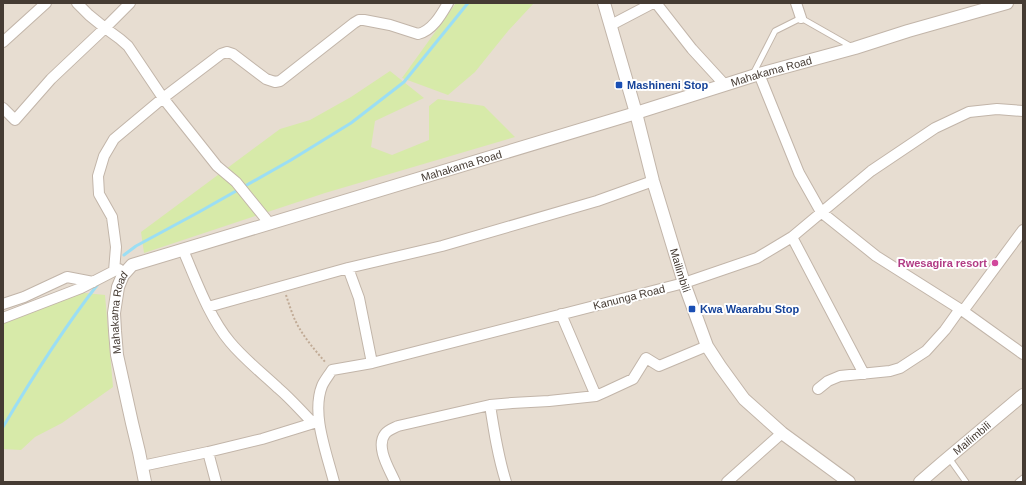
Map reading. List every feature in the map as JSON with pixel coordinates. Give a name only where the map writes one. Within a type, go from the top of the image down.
[{"type":"street","points":[[3,42],[46,3]]},
{"type":"street","points":[[77,3],[89,15],[128,46],[163,98],[216,166],[236,182],[270,224]]},
{"type":"street","points":[[3,108],[15,120],[51,79],[130,3]]},
{"type":"street","points":[[114,271],[116,247],[112,217],[99,194],[98,176],[104,156],[114,139],[163,98],[221,54],[226,52],[233,54],[266,79],[275,82],[280,81],[359,20],[390,25],[418,34],[428,30],[440,17],[448,3]]},
{"type":"street","name":"Mailimbili","points":[[604,3],[636,113],[653,181],[684,283],[707,346],[744,399],[782,434],[849,482]]},
{"type":"street","points":[[611,25],[653,3]]},
{"type":"street","points":[[656,3],[692,49],[725,85]]},
{"type":"street","points":[[796,3],[801,18]]},
{"type":"street","name":"Mahakama Road","points":[[145,482],[117,355],[115,331],[114,313],[118,287],[123,275],[132,265],[755,76],[1007,3]]},
{"type":"street","points":[[755,76],[799,173],[821,212],[876,256],[962,310],[1023,354]]},
{"type":"street","name":"Kanunga Road","points":[[332,370],[372,363],[684,283],[757,258],[792,237],[871,171],[935,128],[969,112],[997,109],[1023,111]]},
{"type":"street","points":[[208,307],[348,268],[456,242],[597,201],[653,181]]},
{"type":"street","points":[[818,389],[828,381],[840,376],[890,371],[900,368],[926,351],[962,310],[1023,230]]},
{"type":"street","points":[[792,237],[864,374]]},
{"type":"street","points":[[183,250],[208,307],[218,326],[230,342],[254,368],[280,389],[316,422]]},
{"type":"street","points":[[3,318],[81,288],[114,271],[132,265]]},
{"type":"street","points":[[348,268],[359,298],[372,363]]},
{"type":"street","points":[[3,304],[24,297],[68,277],[92,282]]},
{"type":"street","points":[[561,314],[596,396]]},
{"type":"street","points":[[396,482],[386,462],[381,445],[384,435],[398,426],[490,405],[596,396],[633,379],[646,358],[659,366],[707,346]]},
{"type":"street","points":[[332,370],[322,386],[316,422],[334,482]]},
{"type":"street","name":"Mailimbili","points":[[920,482],[1023,395]]},
{"type":"street","points":[[490,405],[498,451],[506,482]]},
{"type":"street","points":[[142,466],[262,439],[316,422]]},
{"type":"street","points":[[727,482],[782,434]]},
{"type":"street","points":[[208,452],[216,482]]},
{"type":"lane","points":[[755,76],[775,31],[801,18],[855,48]]},
{"type":"lane","points":[[948,458],[966,482]]},
{"type":"lane","points":[[1018,482],[1023,478]]},
{"type":"path","points":[[283,287],[295,321],[302,333],[332,370]]},
{"type":"shaded area","points":[[3,3],[1023,3],[1023,482],[3,482]]},
{"type":"green space","points":[[456,3],[534,3],[508,31],[475,72],[448,95],[402,78]]},
{"type":"green space","points":[[390,71],[424,98],[375,121],[371,147],[392,155],[429,140],[429,106],[438,99],[484,106],[515,137],[325,193],[144,253],[141,232],[280,129],[310,120],[351,97]]},
{"type":"green space","points":[[66,291],[105,295],[113,387],[62,423],[35,437],[21,450],[3,449],[3,312],[47,299]]},
{"type":"waterway","points":[[124,255],[136,246],[291,160],[351,123],[404,82],[468,3]]},
{"type":"waterway","points":[[3,427],[48,354],[72,318],[98,284]]},
{"type":"place","name":"Mashineni Stop","points":[[619,85]]},
{"type":"place","name":"Rwesagira resort","points":[[995,263]]},
{"type":"place","name":"Kwa Waarabu Stop","points":[[692,309]]}]
